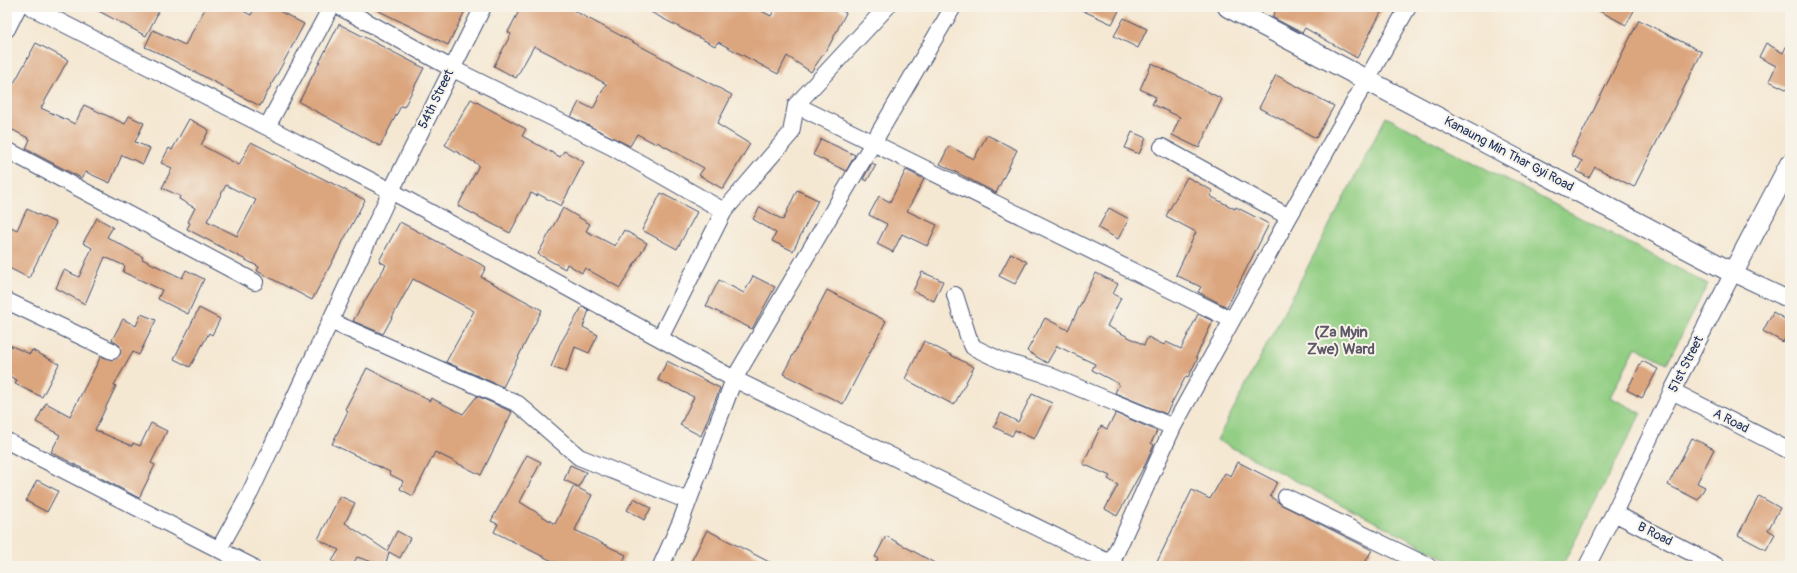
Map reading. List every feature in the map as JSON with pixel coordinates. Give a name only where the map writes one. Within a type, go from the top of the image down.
[{"type":"street","points":[[7,29],[18,7]]},
{"type":"street","points":[[31,7],[390,191],[734,379],[1113,565],[1173,427],[1366,78],[1408,7]]},
{"type":"street","points":[[267,127],[331,7]]},
{"type":"street","points":[[340,7],[451,68],[612,147],[724,210]]},
{"type":"street","name":"54th Street","points":[[219,548],[250,493],[390,191],[483,7]]},
{"type":"street","points":[[660,338],[724,210],[791,133],[796,105],[886,7]]},
{"type":"street","points":[[661,566],[688,501],[734,379],[953,7]]},
{"type":"street","name":"Kanaung Min Thar Gyi Road","points":[[1228,7],[1366,78],[1733,273],[1790,300]]},
{"type":"street","points":[[796,105],[1232,320]]},
{"type":"street","points":[[1162,147],[1289,217]]},
{"type":"street","points":[[7,150],[256,282]]},
{"type":"street","name":"51st Street","points":[[1587,566],[1672,391],[1790,164]]},
{"type":"street","points":[[955,295],[973,347],[1000,360],[1048,375],[1173,427]]},
{"type":"street","points":[[7,302],[112,351]]},
{"type":"street","points":[[330,322],[518,404],[579,457],[688,501]]},
{"type":"street","name":"A Road","points":[[1672,391],[1790,451]]},
{"type":"street","points":[[7,441],[219,548],[251,566]]},
{"type":"street","points":[[1286,497],[1428,566]]},
{"type":"street","name":"B Road","points":[[1614,513],[1717,566]]},
{"type":"green space","points":[[1386,117],[1708,284],[1667,363],[1636,347],[1610,397],[1641,413],[1562,566],[1460,566],[1217,440]]},
{"type":"building","points":[[91,7],[161,7],[146,36]]},
{"type":"building","points":[[206,7],[235,7],[251,15],[255,7],[272,7],[304,24],[260,106],[145,47],[153,30],[185,45]]},
{"type":"building","points":[[371,7],[467,7],[448,45]]},
{"type":"building","points":[[521,7],[567,7],[732,95],[717,124],[750,144],[723,189],[699,175],[704,168],[657,142],[656,144],[637,134],[630,146],[571,117],[579,102],[593,109],[606,84],[581,70],[534,46],[516,78],[494,66],[511,34],[508,32]]},
{"type":"building","points":[[641,7],[754,7],[771,16],[776,7],[835,7],[846,13],[829,46],[811,72],[787,56],[778,74],[718,42],[715,46]]},
{"type":"building","points":[[1075,7],[1121,7],[1112,24]]},
{"type":"building","points":[[1278,7],[1384,7],[1357,58],[1305,28],[1302,33],[1272,17]]},
{"type":"building","points":[[1592,7],[1636,7],[1626,25]]},
{"type":"building","points":[[1124,18],[1147,29],[1138,48],[1114,36]]},
{"type":"building","points":[[1639,20],[1702,52],[1634,187],[1595,167],[1589,178],[1577,171],[1582,161],[1571,155]]},
{"type":"building","points":[[339,24],[424,68],[404,107],[401,106],[380,146],[299,102]]},
{"type":"building","points":[[1790,39],[1790,91],[1769,81],[1776,66],[1759,57],[1766,43],[1783,53]]},
{"type":"building","points":[[36,43],[68,60],[41,108],[75,124],[84,105],[125,124],[129,116],[144,123],[135,142],[150,148],[143,164],[122,155],[110,183],[86,172],[81,178],[26,149],[30,139],[7,127],[7,96]]},
{"type":"building","points":[[1152,63],[1222,99],[1199,148],[1172,135],[1180,117],[1152,104],[1156,97],[1140,89]]},
{"type":"building","points":[[1276,75],[1334,106],[1316,138],[1259,108]]},
{"type":"building","points":[[471,99],[526,129],[522,136],[560,157],[564,151],[584,162],[561,206],[538,194],[537,196],[531,193],[510,233],[458,206],[479,165],[445,145]]},
{"type":"building","points":[[189,119],[209,130],[201,145],[239,165],[251,142],[365,200],[312,300],[257,271],[259,267],[187,229],[190,223],[188,222],[195,208],[179,199],[180,196],[162,188],[172,168],[161,163],[169,148],[172,150]],"holes":[[[226,185],[256,200],[237,236],[207,221]]]},
{"type":"building","points":[[1132,132],[1146,138],[1139,154],[1125,148]]},
{"type":"building","points":[[987,135],[1017,150],[996,193],[940,164],[949,146],[974,159]]},
{"type":"building","points":[[821,139],[855,155],[846,171],[813,155]]},
{"type":"building","points":[[872,163],[876,165],[867,181],[863,179]]},
{"type":"building","points":[[906,170],[924,179],[907,211],[937,225],[927,246],[902,234],[893,252],[877,244],[887,224],[869,215],[879,196],[890,202]]},
{"type":"building","points":[[1187,177],[1213,191],[1210,196],[1235,209],[1236,207],[1269,224],[1227,307],[1198,292],[1201,287],[1176,275],[1196,232],[1166,216]]},
{"type":"building","points":[[797,190],[818,200],[793,251],[772,241],[776,233],[753,219],[760,207],[783,220]]},
{"type":"building","points":[[661,193],[697,212],[677,249],[642,230]]},
{"type":"building","points":[[563,208],[590,224],[586,231],[615,246],[624,230],[647,243],[620,288],[585,268],[582,273],[567,264],[565,269],[538,254]]},
{"type":"building","points":[[1109,208],[1129,219],[1118,239],[1098,228]]},
{"type":"building","points":[[27,209],[56,223],[29,278],[7,267],[7,225],[17,230]]},
{"type":"building","points":[[97,218],[113,227],[107,237],[143,257],[142,259],[182,278],[186,270],[204,279],[188,314],[158,299],[162,290],[123,272],[125,266],[105,257],[85,304],[56,288],[64,270],[79,277],[92,248],[83,243]]},
{"type":"building","points":[[400,222],[486,267],[481,277],[542,310],[503,387],[446,362],[474,311],[413,279],[383,334],[353,321],[386,265],[379,261]]},
{"type":"building","points":[[1011,253],[1027,262],[1015,284],[999,276]]},
{"type":"building","points":[[922,272],[943,281],[934,301],[913,291]]},
{"type":"building","points":[[1096,273],[1118,284],[1113,294],[1121,298],[1107,326],[1144,345],[1148,337],[1164,345],[1166,342],[1181,349],[1198,314],[1213,321],[1196,357],[1198,358],[1188,377],[1186,376],[1166,414],[1115,393],[1119,384],[1092,370],[1095,364],[1057,346],[1047,363],[1027,351],[1045,318],[1068,330]]},
{"type":"building","points":[[753,276],[775,287],[752,329],[706,306],[719,280],[744,293]]},
{"type":"building","points":[[827,290],[886,321],[843,404],[783,374]]},
{"type":"building","points":[[582,307],[589,310],[583,327],[598,335],[589,353],[575,347],[566,372],[551,367],[560,344]]},
{"type":"building","points":[[199,308],[220,319],[212,335],[209,333],[190,367],[174,359]]},
{"type":"building","points":[[1773,312],[1790,322],[1790,329],[1783,342],[1763,331]]},
{"type":"building","points":[[141,314],[156,320],[139,355],[133,352],[114,385],[116,386],[95,430],[132,446],[133,443],[140,446],[151,423],[167,431],[151,463],[155,465],[139,498],[51,452],[60,435],[36,422],[46,403],[70,416],[101,356],[112,360],[120,355],[120,346],[112,340],[123,319],[136,326]]},
{"type":"building","points":[[924,341],[974,367],[954,405],[905,379]]},
{"type":"building","points":[[7,344],[30,354],[32,350],[59,364],[42,397],[15,384],[17,380],[7,375]]},
{"type":"building","points":[[667,361],[720,388],[701,436],[680,425],[694,397],[658,380]]},
{"type":"building","points":[[1642,361],[1658,369],[1642,398],[1627,390]]},
{"type":"building","points":[[367,368],[430,401],[431,398],[463,414],[477,396],[512,412],[481,475],[435,452],[413,496],[400,489],[403,481],[389,474],[390,472],[332,444],[348,411],[345,409]]},
{"type":"building","points":[[1032,394],[1052,403],[1034,439],[1015,430],[1012,436],[994,427],[1001,413],[1018,422]]},
{"type":"building","points":[[1116,413],[1157,431],[1151,443],[1154,445],[1146,463],[1117,516],[1105,509],[1118,485],[1108,479],[1110,476],[1083,464],[1101,426],[1107,429]]},
{"type":"building","points":[[1692,438],[1714,449],[1697,483],[1705,487],[1698,500],[1668,485]]},
{"type":"building","points":[[527,455],[541,462],[520,502],[555,524],[574,486],[592,495],[575,530],[626,555],[621,566],[562,566],[494,532],[498,524],[491,521]]},
{"type":"building","points":[[1238,462],[1277,482],[1270,496],[1282,505],[1372,550],[1363,566],[1155,566],[1192,490],[1210,499],[1225,473],[1231,476]]},
{"type":"building","points":[[570,465],[586,472],[579,487],[564,480]]},
{"type":"building","points":[[37,480],[58,491],[47,512],[26,501]]},
{"type":"building","points":[[340,496],[355,503],[345,523],[387,551],[397,531],[410,538],[400,558],[389,552],[385,566],[357,557],[352,566],[340,566],[332,561],[339,550],[318,539]]},
{"type":"building","points":[[1759,496],[1780,508],[1768,530],[1775,534],[1766,550],[1738,535]]},
{"type":"building","points":[[634,498],[651,508],[644,520],[627,510]]},
{"type":"building","points":[[707,530],[777,566],[689,566]]},
{"type":"building","points":[[886,536],[940,566],[874,566],[878,558],[875,557]]},
{"type":"district","name":"(Za Myin Zwe) Ward","points":[[1341,340]]}]
